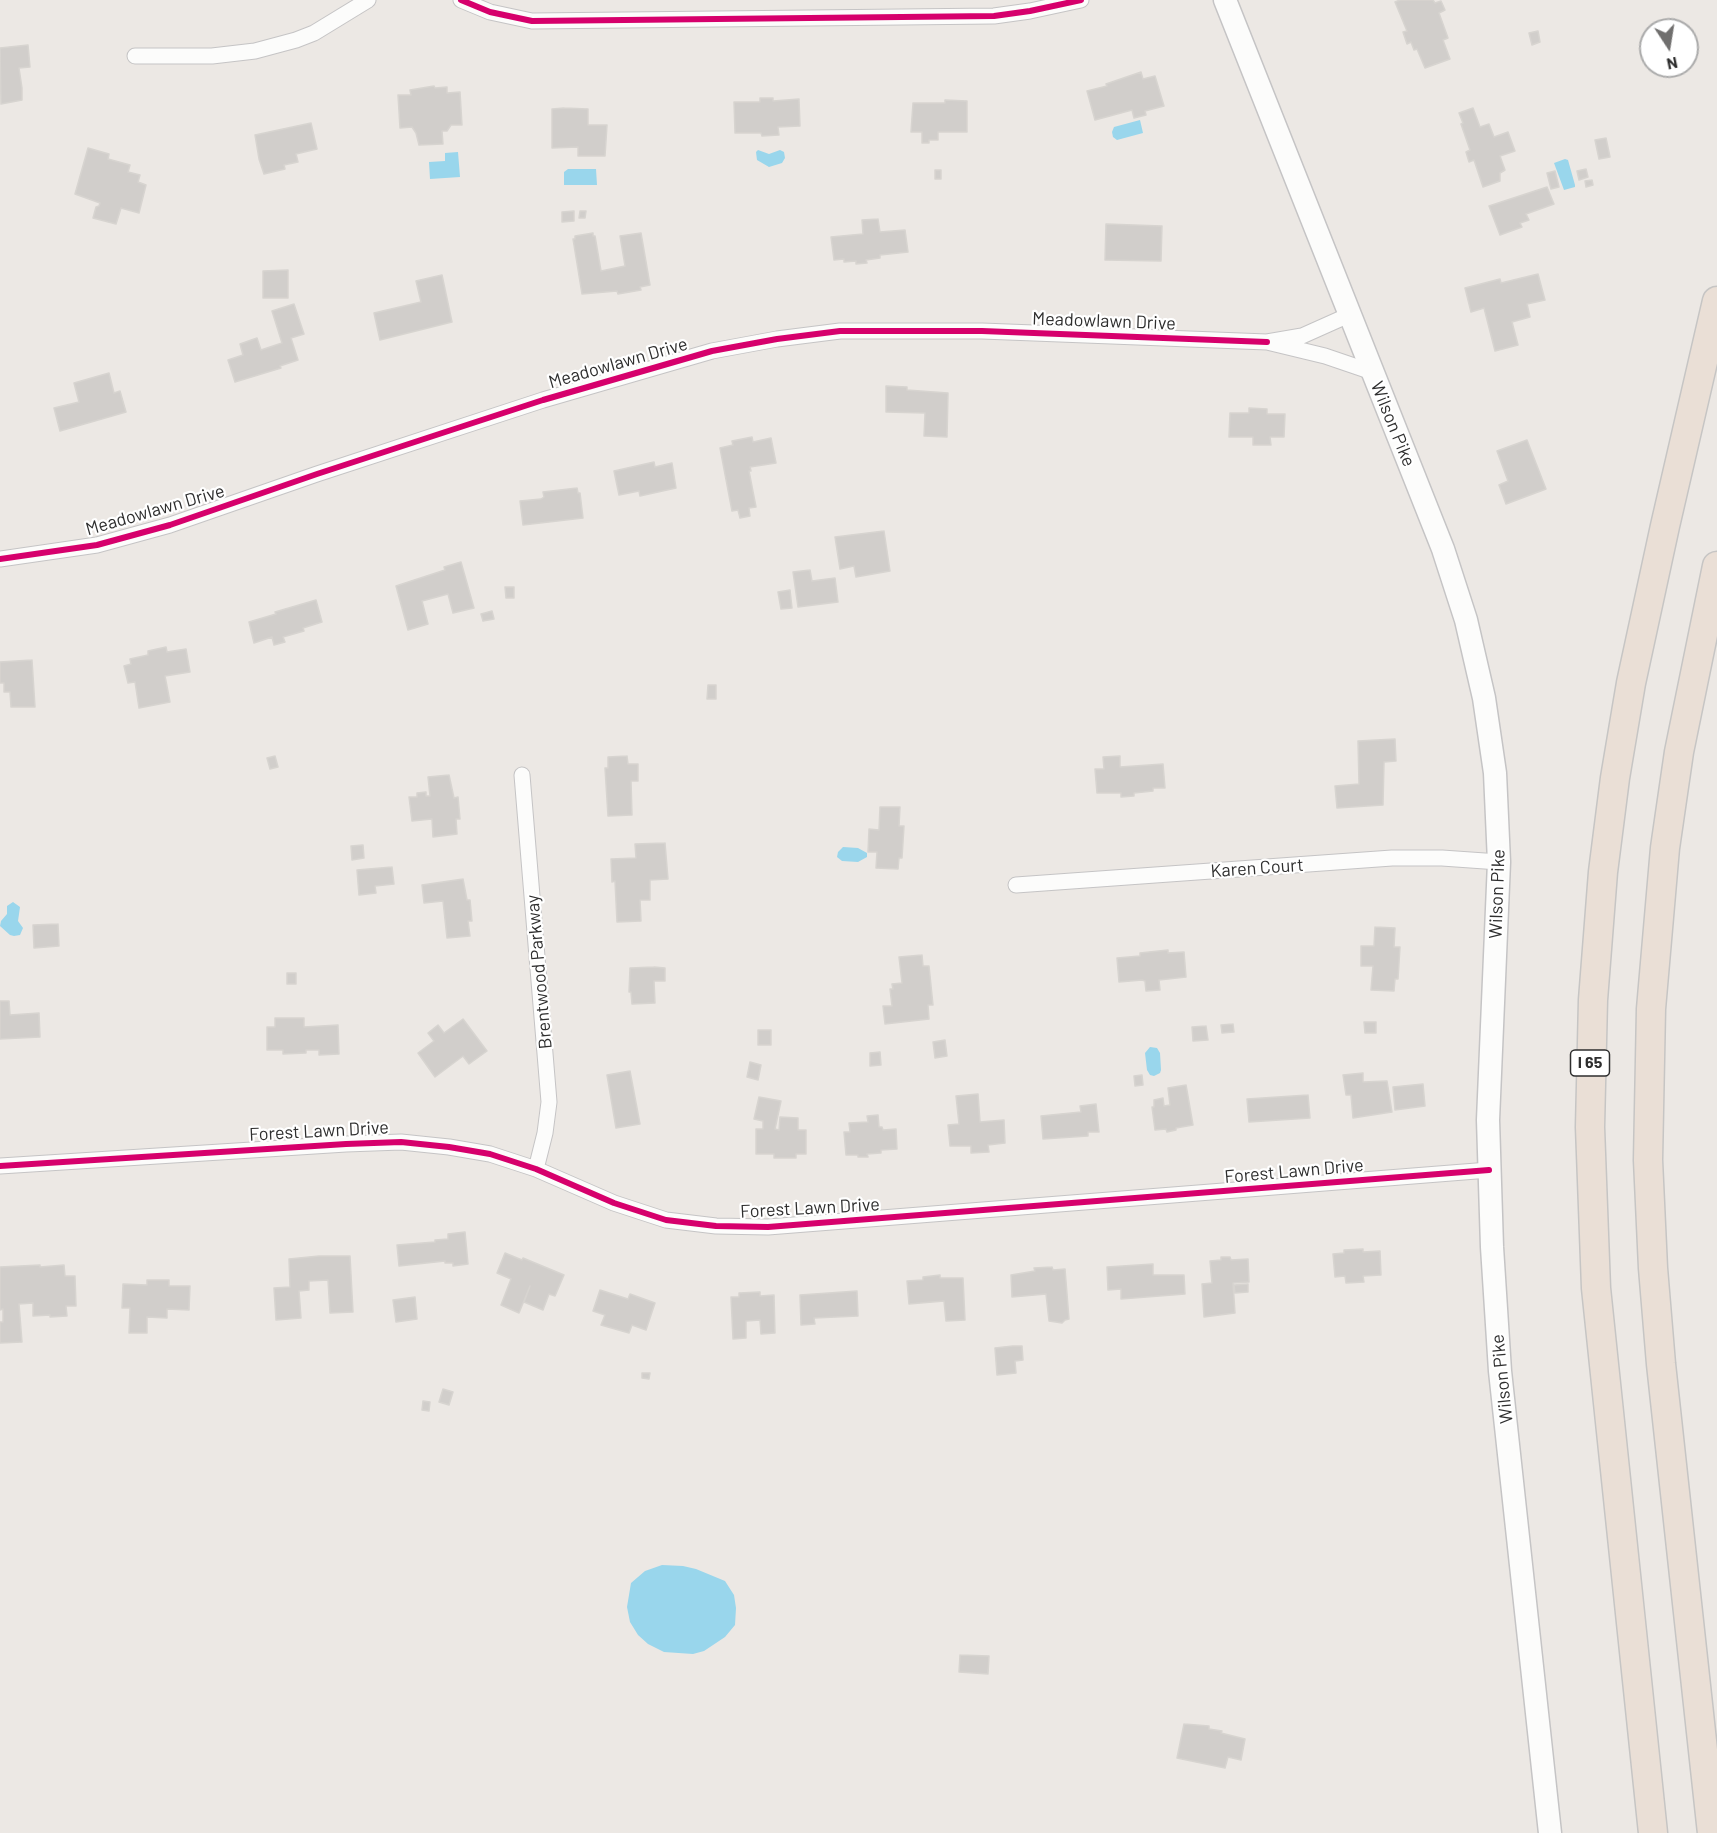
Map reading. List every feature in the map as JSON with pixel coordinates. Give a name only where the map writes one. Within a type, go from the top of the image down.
[{"type":"highway","name":"I 65","points":[[1653,1833],[1612,1463],[1596,1288],[1590,1127],[1592,1010],[1603,872],[1615,778],[1628,704],[1662,536],[1717,302]]},
{"type":"highway","points":[[1712,1833],[1661,1364],[1653,1268],[1648,1139],[1652,999],[1669,815],[1688,700],[1717,566]]},
{"type":"main road","name":"Wilson Pike","points":[[1225,0],[1443,549],[1466,620],[1484,698],[1493,751],[1499,862],[1488,1110],[1492,1247],[1500,1371],[1550,1833]]},
{"type":"street","points":[[135,56],[212,56],[255,51],[314,33],[368,0]]},
{"type":"street","points":[[461,0],[490,12],[532,21],[994,16],[1081,0]]},
{"type":"street","name":"Meadowlawn Drive","points":[[1267,342],[1302,336],[1349,315]]},
{"type":"street","name":"Meadowlawn Drive","points":[[0,559],[97,544],[170,525],[543,400],[712,351],[777,339],[840,331],[982,331],[1267,342],[1326,356],[1372,372]]},
{"type":"street","name":"Brentwood Parkway","points":[[522,776],[549,1102],[545,1133],[536,1168]]},
{"type":"street","name":"Karen Court","points":[[1016,885],[1392,858],[1442,858],[1499,862]]},
{"type":"street","name":"Forest Lawn Drive","points":[[0,1166],[346,1143],[401,1142],[474,1151],[536,1168],[614,1203],[651,1216],[686,1223],[750,1227],[791,1227],[1489,1170]]},
{"type":"water","points":[[1140,120],[1143,133],[1117,140],[1113,137],[1114,127]]},
{"type":"water","points":[[758,150],[769,154],[780,150],[784,152],[785,158],[782,163],[769,167],[757,160]]},
{"type":"water","points":[[458,152],[460,177],[430,179],[429,162],[445,161],[445,153]]},
{"type":"water","points":[[1568,160],[1575,187],[1564,190],[1554,163]]},
{"type":"water","points":[[568,169],[596,169],[597,185],[564,185],[564,172]]},
{"type":"water","points":[[843,847],[858,848],[867,853],[867,857],[858,862],[842,861],[837,857]]},
{"type":"water","points":[[13,902],[20,907],[18,921],[23,928],[20,935],[14,936],[0,926],[7,914],[7,906]]},
{"type":"water","points":[[1150,1047],[1157,1048],[1160,1053],[1161,1070],[1154,1076],[1150,1075],[1147,1070],[1145,1053]]},
{"type":"water","points":[[662,1565],[696,1569],[725,1581],[734,1595],[735,1625],[725,1637],[704,1651],[693,1654],[664,1652],[648,1644],[638,1635],[630,1622],[627,1607],[631,1583],[645,1571]]},
{"type":"building","points":[[1433,0],[1435,3],[1441,1],[1445,10],[1439,13],[1448,38],[1443,40],[1450,59],[1425,68],[1417,49],[1414,50],[1411,42],[1407,44],[1403,32],[1407,31],[1395,2]]},
{"type":"building","points":[[1538,31],[1540,42],[1532,45],[1529,33]]},
{"type":"building","points":[[28,45],[30,67],[19,68],[22,100],[1,104],[0,48]]},
{"type":"building","points":[[1141,72],[1143,79],[1155,76],[1164,106],[1145,111],[1146,115],[1134,118],[1132,110],[1095,120],[1087,91],[1107,86],[1106,84]]},
{"type":"building","points":[[434,86],[435,88],[447,87],[447,93],[460,92],[462,125],[451,125],[447,131],[442,131],[443,144],[419,145],[412,127],[400,128],[398,95],[411,95],[410,90]]},
{"type":"building","points":[[760,98],[773,98],[773,101],[799,99],[800,126],[778,127],[779,135],[735,133],[734,102],[760,102]]},
{"type":"building","points":[[945,100],[967,101],[967,132],[938,132],[938,140],[922,143],[922,132],[911,132],[913,103],[945,103]]},
{"type":"building","points":[[1473,108],[1480,127],[1489,124],[1494,137],[1508,132],[1515,151],[1500,156],[1505,170],[1500,173],[1500,181],[1483,187],[1474,160],[1469,162],[1466,152],[1470,150],[1459,113]]},
{"type":"building","points":[[552,109],[588,109],[588,125],[607,125],[605,156],[578,156],[578,147],[552,148]]},
{"type":"building","points":[[311,123],[317,149],[296,154],[298,162],[284,165],[285,169],[264,174],[255,135]]},
{"type":"building","points":[[1606,138],[1610,157],[1599,159],[1595,140]]},
{"type":"building","points":[[88,148],[109,154],[108,159],[130,165],[128,172],[140,175],[138,182],[146,185],[139,213],[121,208],[116,224],[93,218],[96,207],[100,203],[75,194]]},
{"type":"building","points":[[1586,169],[1588,177],[1579,180],[1577,171]]},
{"type":"building","points":[[935,170],[941,170],[941,179],[935,179]]},
{"type":"building","points":[[1555,171],[1559,187],[1551,189],[1547,173]]},
{"type":"building","points":[[1592,180],[1593,185],[1586,187],[1585,181]]},
{"type":"building","points":[[1547,187],[1554,204],[1526,214],[1529,220],[1520,223],[1522,227],[1500,235],[1489,206]]},
{"type":"building","points":[[574,211],[574,221],[562,222],[562,212]]},
{"type":"building","points":[[580,211],[586,211],[585,218],[579,218]]},
{"type":"building","points":[[878,219],[880,232],[905,230],[908,252],[880,255],[880,258],[866,260],[867,263],[856,264],[856,261],[834,260],[831,237],[863,234],[862,220]]},
{"type":"building","points":[[1106,224],[1162,226],[1161,261],[1105,260]]},
{"type":"building","points":[[593,233],[601,271],[625,266],[620,236],[641,233],[650,285],[640,287],[641,290],[618,294],[617,291],[582,294],[573,239],[575,236]]},
{"type":"building","points":[[288,270],[288,298],[263,298],[263,271]]},
{"type":"building","points":[[1538,274],[1545,300],[1527,304],[1530,317],[1512,322],[1518,345],[1495,351],[1484,308],[1471,312],[1465,288],[1500,279],[1501,283]]},
{"type":"building","points":[[442,275],[452,322],[380,340],[374,313],[421,302],[416,281]]},
{"type":"building","points":[[294,304],[304,334],[291,338],[298,360],[280,366],[281,368],[235,382],[228,360],[243,355],[240,344],[257,338],[261,350],[282,343],[272,311]]},
{"type":"building","points":[[109,373],[114,393],[120,391],[126,412],[60,431],[54,408],[79,402],[74,383]]},
{"type":"building","points":[[886,386],[948,393],[947,437],[924,436],[925,413],[886,412]]},
{"type":"building","points":[[1249,408],[1267,409],[1267,414],[1285,414],[1284,437],[1270,437],[1271,445],[1253,445],[1253,437],[1229,437],[1230,413],[1249,413]]},
{"type":"building","points":[[752,437],[753,442],[771,438],[776,463],[750,467],[756,507],[749,508],[750,516],[740,518],[738,510],[732,511],[720,448],[733,445],[732,441]]},
{"type":"building","points":[[1527,440],[1546,489],[1506,504],[1499,485],[1508,481],[1497,451]]},
{"type":"building","points":[[654,462],[655,467],[672,463],[676,488],[640,496],[639,491],[619,495],[614,471]]},
{"type":"building","points":[[577,488],[580,493],[583,518],[523,525],[520,501],[541,499],[544,497],[543,492]]},
{"type":"building","points":[[884,531],[890,571],[856,577],[854,566],[840,569],[835,537]]},
{"type":"building","points":[[461,562],[474,608],[453,613],[448,594],[422,601],[428,624],[408,630],[396,586],[445,570],[444,567]]},
{"type":"building","points":[[810,570],[812,581],[835,578],[838,602],[798,607],[793,572]]},
{"type":"building","points":[[505,587],[514,587],[514,598],[506,598]]},
{"type":"building","points":[[790,590],[792,608],[781,609],[778,592]]},
{"type":"building","points":[[316,600],[322,622],[303,628],[304,631],[283,637],[285,642],[274,645],[272,637],[254,643],[249,622]]},
{"type":"building","points":[[492,611],[494,619],[483,621],[481,614]]},
{"type":"building","points":[[166,647],[167,652],[186,649],[190,672],[165,676],[170,702],[139,708],[135,682],[128,683],[124,666],[131,664],[130,659],[148,655],[148,651]]},
{"type":"building","points":[[32,660],[35,707],[11,707],[10,692],[4,692],[4,683],[0,683],[0,662]]},
{"type":"building","points":[[708,685],[716,685],[716,699],[707,699]]},
{"type":"building","points":[[1395,739],[1396,761],[1384,762],[1383,805],[1337,808],[1335,786],[1359,784],[1358,741]]},
{"type":"building","points":[[275,756],[278,767],[270,769],[267,758]]},
{"type":"building","points":[[627,756],[628,764],[638,764],[638,781],[631,781],[632,815],[608,816],[605,768],[608,768],[608,757]]},
{"type":"building","points":[[1120,756],[1120,767],[1163,764],[1165,788],[1153,788],[1153,791],[1121,797],[1121,793],[1097,793],[1095,769],[1104,769],[1103,757]]},
{"type":"building","points":[[449,775],[454,798],[458,797],[460,819],[456,819],[457,834],[433,837],[432,819],[412,821],[409,797],[417,797],[417,793],[426,792],[426,796],[430,796],[428,777]]},
{"type":"building","points":[[880,807],[900,807],[899,826],[904,826],[902,858],[899,858],[898,869],[876,868],[877,852],[868,852],[869,829],[879,830]]},
{"type":"building","points":[[665,843],[668,879],[650,880],[650,900],[640,900],[641,921],[617,922],[615,881],[612,882],[611,859],[636,858],[635,844]]},
{"type":"building","points":[[363,845],[364,858],[352,860],[351,846]]},
{"type":"building","points":[[392,867],[394,884],[375,886],[376,893],[359,895],[357,870]]},
{"type":"building","points":[[463,879],[467,900],[470,900],[472,921],[468,921],[470,936],[447,938],[443,901],[424,903],[422,885]]},
{"type":"building","points":[[58,924],[59,946],[34,948],[33,925]]},
{"type":"building","points":[[1375,927],[1395,928],[1394,947],[1400,947],[1398,979],[1395,979],[1394,991],[1371,990],[1373,966],[1361,966],[1361,946],[1374,946]]},
{"type":"building","points":[[1168,950],[1168,953],[1184,952],[1186,977],[1159,980],[1160,990],[1146,991],[1145,981],[1142,980],[1119,982],[1117,958]]},
{"type":"building","points":[[922,955],[923,966],[929,966],[933,1005],[928,1005],[929,1019],[885,1024],[883,1006],[892,1006],[890,989],[893,989],[892,984],[902,983],[899,957]]},
{"type":"building","points":[[630,968],[665,968],[665,981],[654,981],[655,1003],[632,1004],[631,992],[629,992]]},
{"type":"building","points":[[287,973],[296,973],[296,984],[287,984]]},
{"type":"building","points":[[0,1001],[9,1001],[10,1015],[39,1013],[40,1037],[0,1039]]},
{"type":"building","points":[[275,1018],[304,1018],[304,1027],[338,1025],[339,1054],[319,1055],[319,1050],[306,1050],[306,1053],[283,1054],[283,1050],[267,1050],[267,1027],[275,1027]]},
{"type":"building","points":[[463,1019],[487,1051],[469,1064],[463,1056],[435,1077],[418,1053],[434,1041],[428,1033],[438,1025],[444,1033]]},
{"type":"building","points":[[1364,1022],[1376,1022],[1376,1033],[1365,1033]]},
{"type":"building","points":[[1233,1024],[1234,1032],[1222,1033],[1221,1025]]},
{"type":"building","points":[[1206,1026],[1208,1040],[1193,1041],[1192,1027]]},
{"type":"building","points":[[758,1030],[771,1030],[771,1045],[758,1045]]},
{"type":"building","points":[[945,1040],[947,1056],[935,1058],[933,1042]]},
{"type":"building","points":[[880,1052],[881,1065],[870,1066],[870,1053]]},
{"type":"building","points":[[750,1062],[761,1065],[758,1080],[747,1077]]},
{"type":"building","points":[[630,1071],[640,1124],[616,1128],[607,1075]]},
{"type":"building","points":[[1363,1073],[1363,1082],[1387,1081],[1392,1112],[1353,1118],[1351,1095],[1346,1095],[1343,1075]]},
{"type":"building","points":[[1142,1075],[1143,1085],[1135,1086],[1134,1076]]},
{"type":"building","points":[[1423,1084],[1425,1106],[1395,1110],[1393,1087]]},
{"type":"building","points":[[1186,1085],[1193,1125],[1167,1132],[1166,1129],[1155,1130],[1152,1107],[1154,1107],[1154,1100],[1163,1098],[1164,1106],[1170,1105],[1168,1088]]},
{"type":"building","points":[[978,1094],[980,1122],[1004,1120],[1005,1143],[988,1145],[989,1152],[971,1153],[971,1146],[950,1146],[948,1125],[959,1124],[956,1096]]},
{"type":"building","points":[[1308,1095],[1310,1118],[1249,1122],[1247,1099]]},
{"type":"building","points":[[759,1097],[781,1101],[775,1129],[779,1130],[780,1117],[798,1118],[798,1130],[806,1130],[806,1154],[796,1154],[796,1158],[774,1158],[774,1154],[756,1154],[756,1129],[763,1129],[763,1121],[754,1119]]},
{"type":"building","points":[[1096,1104],[1099,1132],[1088,1132],[1088,1136],[1043,1139],[1041,1116],[1081,1112],[1080,1106]]},
{"type":"building","points":[[878,1115],[879,1127],[883,1130],[896,1129],[897,1149],[881,1150],[881,1153],[867,1154],[868,1157],[846,1155],[844,1132],[850,1132],[849,1123],[868,1122],[867,1116]]},
{"type":"building","points":[[465,1232],[468,1264],[453,1266],[453,1263],[445,1263],[445,1261],[399,1266],[397,1245],[435,1242],[435,1240],[448,1239],[448,1234]]},
{"type":"building","points":[[1363,1249],[1363,1252],[1380,1251],[1381,1275],[1363,1276],[1364,1282],[1346,1283],[1345,1276],[1335,1277],[1333,1254],[1344,1253],[1344,1250]]},
{"type":"building","points":[[505,1253],[564,1275],[555,1296],[549,1294],[543,1310],[524,1302],[530,1286],[519,1313],[501,1305],[511,1279],[497,1273]]},
{"type":"building","points":[[350,1256],[353,1312],[330,1313],[328,1280],[309,1281],[309,1290],[299,1291],[301,1318],[276,1320],[274,1288],[290,1287],[289,1259]]},
{"type":"building","points":[[1221,1257],[1230,1257],[1231,1260],[1248,1259],[1249,1282],[1233,1283],[1235,1313],[1204,1317],[1202,1284],[1212,1283],[1210,1261],[1221,1260]]},
{"type":"building","points":[[1153,1264],[1153,1275],[1184,1275],[1185,1294],[1121,1299],[1121,1289],[1108,1290],[1107,1267]]},
{"type":"building","points":[[40,1265],[40,1267],[64,1265],[65,1276],[75,1276],[76,1306],[66,1306],[67,1316],[50,1317],[50,1315],[33,1316],[33,1303],[19,1304],[22,1342],[0,1343],[0,1322],[3,1322],[3,1309],[0,1310],[0,1267]]},
{"type":"building","points":[[1052,1267],[1053,1270],[1065,1269],[1069,1319],[1062,1323],[1049,1321],[1046,1294],[1012,1297],[1011,1275],[1035,1271],[1034,1268]]},
{"type":"building","points":[[940,1275],[940,1278],[963,1278],[965,1320],[946,1321],[944,1301],[909,1304],[907,1281],[923,1280],[923,1277]]},
{"type":"building","points":[[147,1280],[169,1280],[169,1286],[190,1286],[189,1310],[167,1309],[167,1318],[147,1317],[147,1333],[129,1333],[130,1308],[122,1308],[123,1284],[147,1285]]},
{"type":"building","points":[[1248,1284],[1248,1292],[1235,1293],[1234,1285]]},
{"type":"building","points":[[600,1290],[628,1299],[630,1294],[655,1303],[646,1330],[632,1325],[629,1333],[601,1325],[605,1315],[593,1311]]},
{"type":"building","points":[[857,1291],[858,1316],[814,1318],[815,1324],[801,1325],[800,1295]]},
{"type":"building","points":[[760,1292],[760,1296],[774,1295],[775,1333],[761,1334],[760,1320],[746,1321],[746,1338],[733,1339],[731,1297],[739,1297],[739,1293]]},
{"type":"building","points":[[415,1297],[417,1319],[396,1322],[393,1300]]},
{"type":"building","points":[[1022,1346],[1023,1360],[1015,1361],[1016,1373],[997,1375],[995,1348]]},
{"type":"building","points":[[642,1373],[650,1373],[649,1379],[642,1378]]},
{"type":"building","points":[[443,1389],[453,1392],[449,1405],[439,1402]]},
{"type":"building","points":[[423,1401],[430,1402],[429,1411],[422,1410]]},
{"type":"building","points":[[960,1655],[989,1656],[988,1674],[959,1672]]},
{"type":"building","points":[[1184,1724],[1209,1726],[1209,1729],[1245,1739],[1241,1760],[1228,1757],[1225,1768],[1177,1758]]},
{"type":"cycle path","points":[[461,0],[490,12],[532,21],[994,16],[1081,0]]},
{"type":"cycle path","points":[[0,559],[97,545],[170,525],[543,400],[712,351],[777,339],[840,331],[982,331],[1267,342]]},
{"type":"cycle path","points":[[0,1166],[401,1142],[490,1154],[536,1169],[614,1203],[666,1220],[716,1226],[768,1227],[1489,1170]]}]
